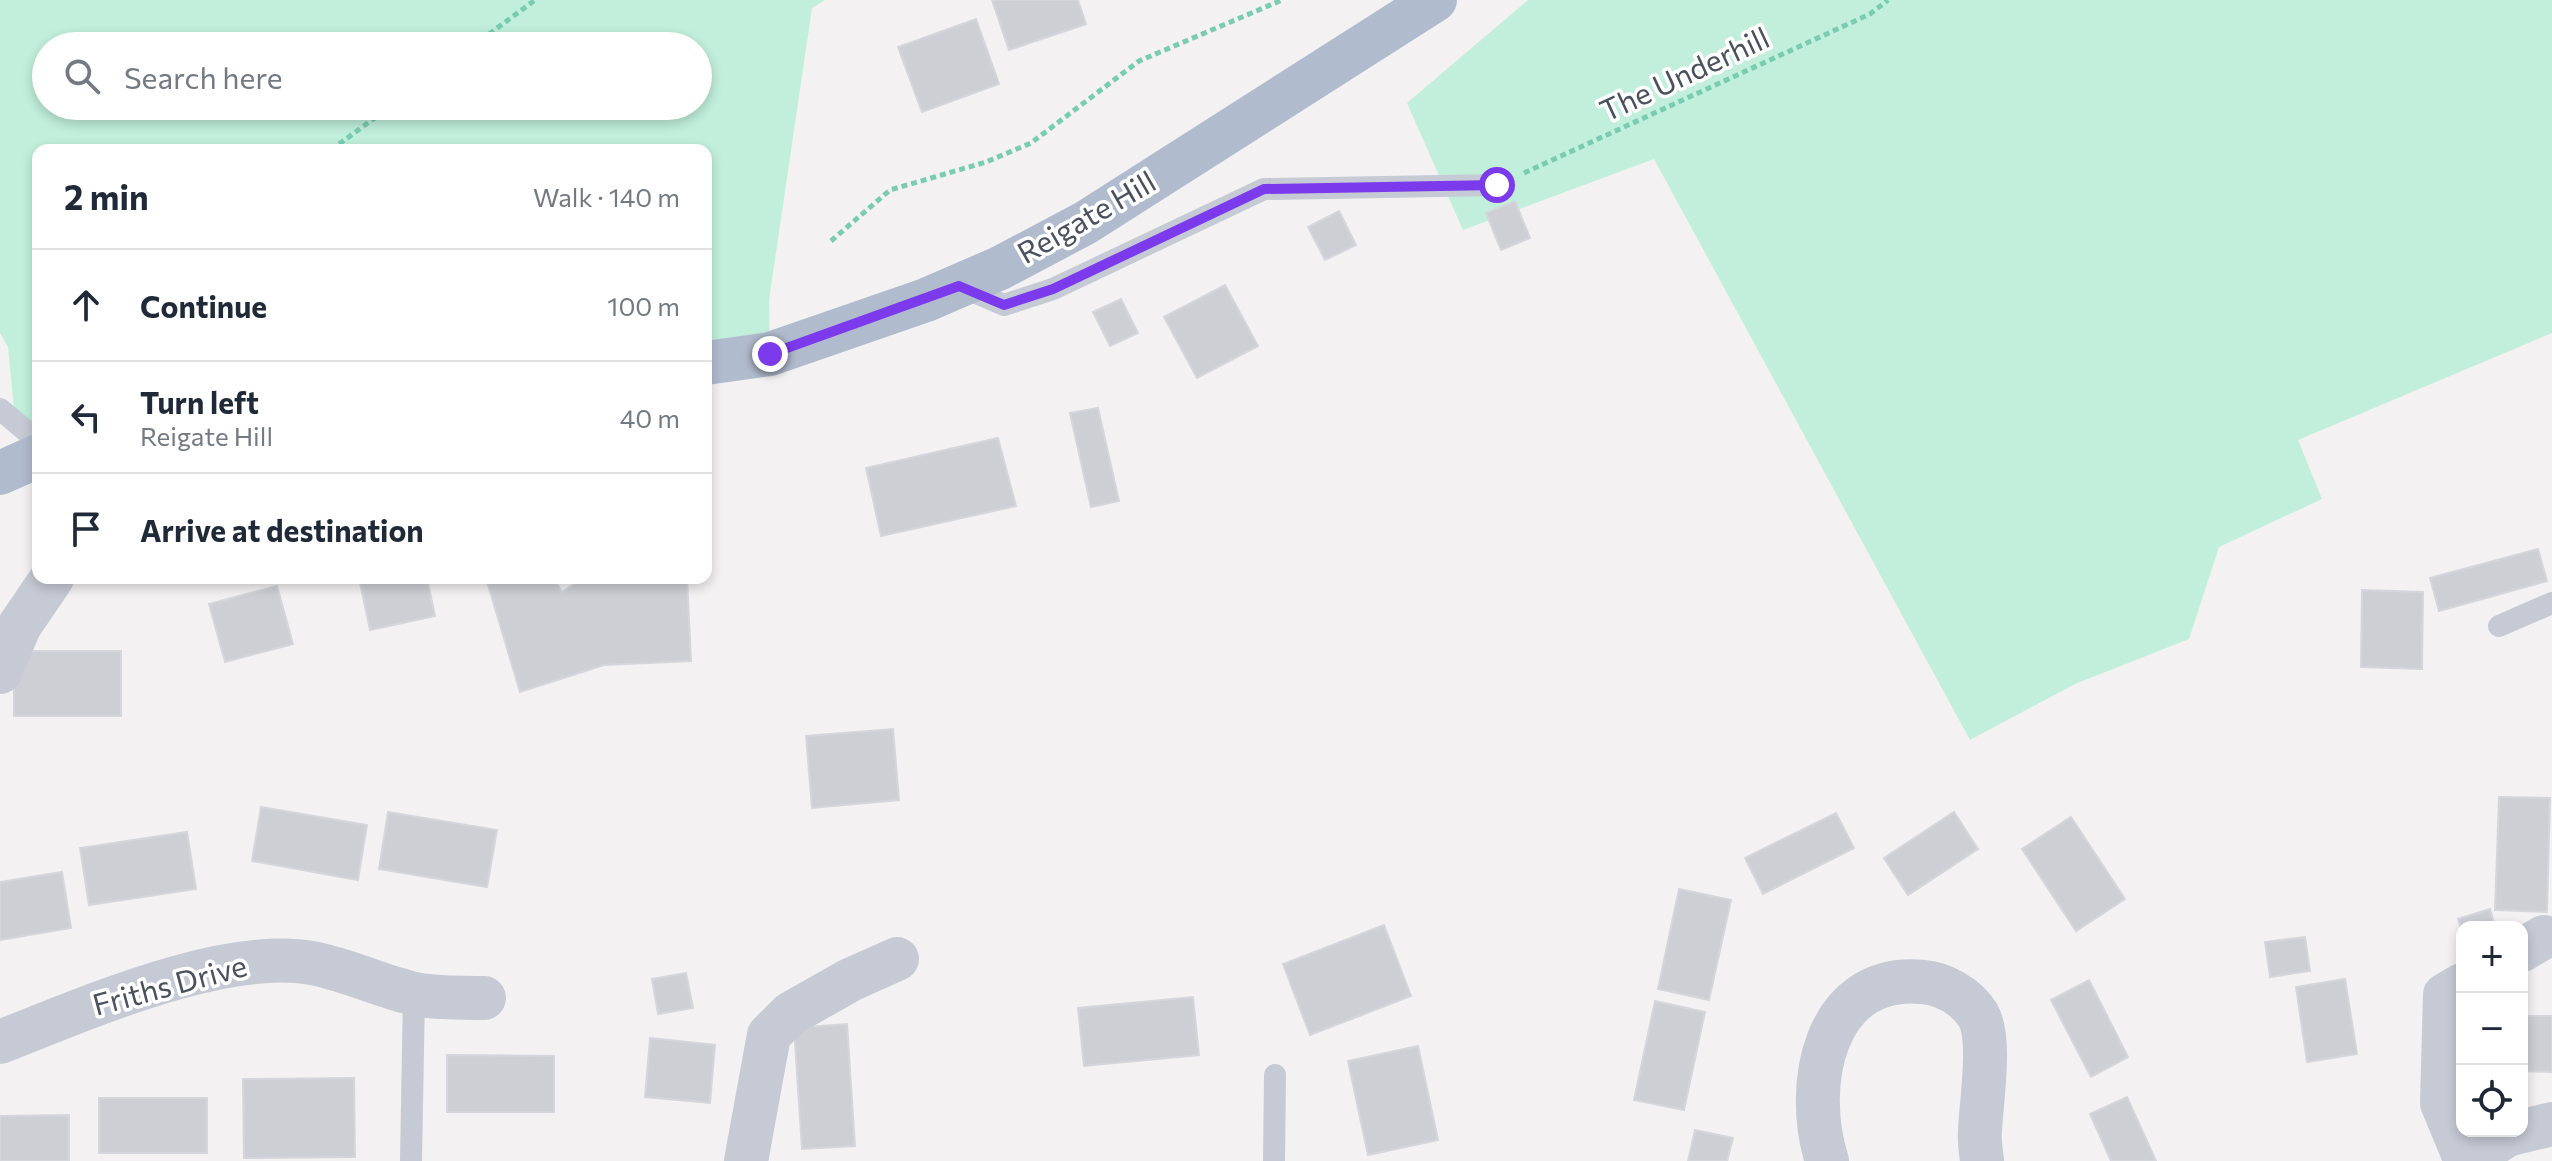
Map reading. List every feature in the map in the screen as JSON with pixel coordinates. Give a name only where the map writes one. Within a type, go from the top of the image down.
[{"type":"main road","name":"Reigate Hill","points":[[712,362],[770,354],[959,286],[1000,268],[1085,223],[1435,0]]},
{"type":"main road","points":[[0,473],[32,459]]},
{"type":"street","points":[[0,672],[20,625],[48,584]]},
{"type":"street","points":[[746,1161],[769,1035],[790,1014],[850,980],[897,959]]},
{"type":"street","name":"Friths Drive","points":[[0,1042],[103,1001],[213,968],[264,961],[316,964],[414,994],[484,998]]},
{"type":"street","points":[[1827,1161],[1820,1142],[1816,1112],[1818,1072],[1831,1033],[1849,1006],[1872,988],[1905,980],[1937,983],[1959,995],[1979,1017],[1985,1046],[1979,1135],[1982,1161]]},
{"type":"street","points":[[2456,989],[2445,995],[2442,1103],[2466,1161],[2507,1135],[2552,1124]]},
{"type":"lane","points":[[959,286],[1004,305],[1053,289],[1264,189],[1497,185]]},
{"type":"lane","points":[[0,409],[32,436]]},
{"type":"lane","points":[[2499,626],[2552,603]]},
{"type":"lane","points":[[411,1161],[414,994]]},
{"type":"lane","points":[[1274,1161],[1275,1075]]},
{"type":"path","points":[[492,32],[535,0]]},
{"type":"path","points":[[831,241],[890,190],[986,162],[1031,143],[1139,61],[1282,0]]},
{"type":"path","name":"The Underhill","points":[[1497,185],[1870,14],[1888,0]]},
{"type":"path","points":[[339,144],[372,120]]},
{"type":"green space","points":[[0,0],[825,0],[812,8],[769,300],[770,354],[712,359],[712,144],[32,144],[32,444],[17,438],[8,347],[0,333]]},
{"type":"green space","points":[[1528,0],[2552,0],[2552,333],[2298,440],[2322,499],[2219,547],[2189,639],[2075,684],[1970,740],[1654,159],[1463,230],[1407,103]]},
{"type":"building","points":[[992,0],[1078,0],[1086,24],[1009,50]]},
{"type":"building","points":[[976,19],[999,84],[922,112],[898,47]]},
{"type":"building","points":[[1515,201],[1530,238],[1501,250],[1486,213]]},
{"type":"building","points":[[1339,211],[1356,245],[1325,260],[1308,227]]},
{"type":"building","points":[[1225,285],[1258,346],[1197,378],[1164,317]]},
{"type":"building","points":[[1121,299],[1138,333],[1110,346],[1093,312]]},
{"type":"building","points":[[1098,408],[1119,501],[1091,507],[1070,413]]},
{"type":"building","points":[[998,438],[1016,506],[881,536],[866,468]]},
{"type":"building","points":[[2538,549],[2547,581],[2439,611],[2430,578]]},
{"type":"building","points":[[360,584],[428,584],[435,616],[370,630]]},
{"type":"building","points":[[488,584],[557,584],[562,592],[574,584],[687,584],[691,661],[604,665],[520,692]]},
{"type":"building","points":[[277,586],[293,644],[225,662],[209,604]]},
{"type":"building","points":[[2362,590],[2423,592],[2422,669],[2361,667]]},
{"type":"building","points":[[14,651],[121,651],[121,716],[14,716]]},
{"type":"building","points":[[893,729],[899,800],[812,808],[806,736]]},
{"type":"building","points":[[2499,797],[2550,798],[2547,912],[2495,910]]},
{"type":"building","points":[[261,807],[367,825],[358,880],[252,861]]},
{"type":"building","points":[[388,812],[497,830],[487,887],[379,869]]},
{"type":"building","points":[[1954,812],[1978,849],[1908,895],[1884,858]]},
{"type":"building","points":[[1836,813],[1854,848],[1763,894],[1745,858]]},
{"type":"building","points":[[2071,817],[2125,899],[2076,931],[2022,849]]},
{"type":"building","points":[[187,832],[196,889],[89,905],[80,848]]},
{"type":"building","points":[[62,872],[71,928],[0,940],[0,882]]},
{"type":"building","points":[[1679,889],[1731,900],[1709,1000],[1658,989]]},
{"type":"building","points":[[2490,909],[2493,921],[2459,921]]},
{"type":"building","points":[[1384,925],[1411,996],[1310,1035],[1283,964]]},
{"type":"building","points":[[2305,937],[2310,971],[2270,977],[2265,942]]},
{"type":"building","points":[[686,973],[693,1008],[658,1014],[652,979]]},
{"type":"building","points":[[2345,979],[2357,1054],[2307,1062],[2296,987]]},
{"type":"building","points":[[2089,980],[2128,1057],[2091,1077],[2051,1000]]},
{"type":"building","points":[[1193,997],[1199,1055],[1084,1066],[1078,1008]]},
{"type":"building","points":[[1655,1001],[1705,1012],[1684,1110],[1634,1100]]},
{"type":"building","points":[[2528,1016],[2552,1016],[2552,1072],[2528,1071]]},
{"type":"building","points":[[847,1024],[855,1146],[802,1149],[794,1028]]},
{"type":"building","points":[[650,1038],[715,1045],[710,1103],[645,1097]]},
{"type":"building","points":[[1418,1046],[1438,1140],[1368,1155],[1348,1061]]},
{"type":"building","points":[[447,1055],[554,1056],[554,1112],[447,1112]]},
{"type":"building","points":[[354,1078],[355,1157],[244,1158],[243,1079]]},
{"type":"building","points":[[2127,1097],[2156,1161],[2111,1161],[2090,1114]]},
{"type":"building","points":[[99,1098],[207,1098],[207,1153],[99,1153]]},
{"type":"building","points":[[69,1115],[69,1161],[0,1161],[0,1116]]},
{"type":"building","points":[[1695,1130],[1733,1138],[1727,1161],[1688,1161]]},
{"type":"route","points":[[770,354],[959,286],[1004,305],[1053,289],[1264,189],[1497,185]]}]
